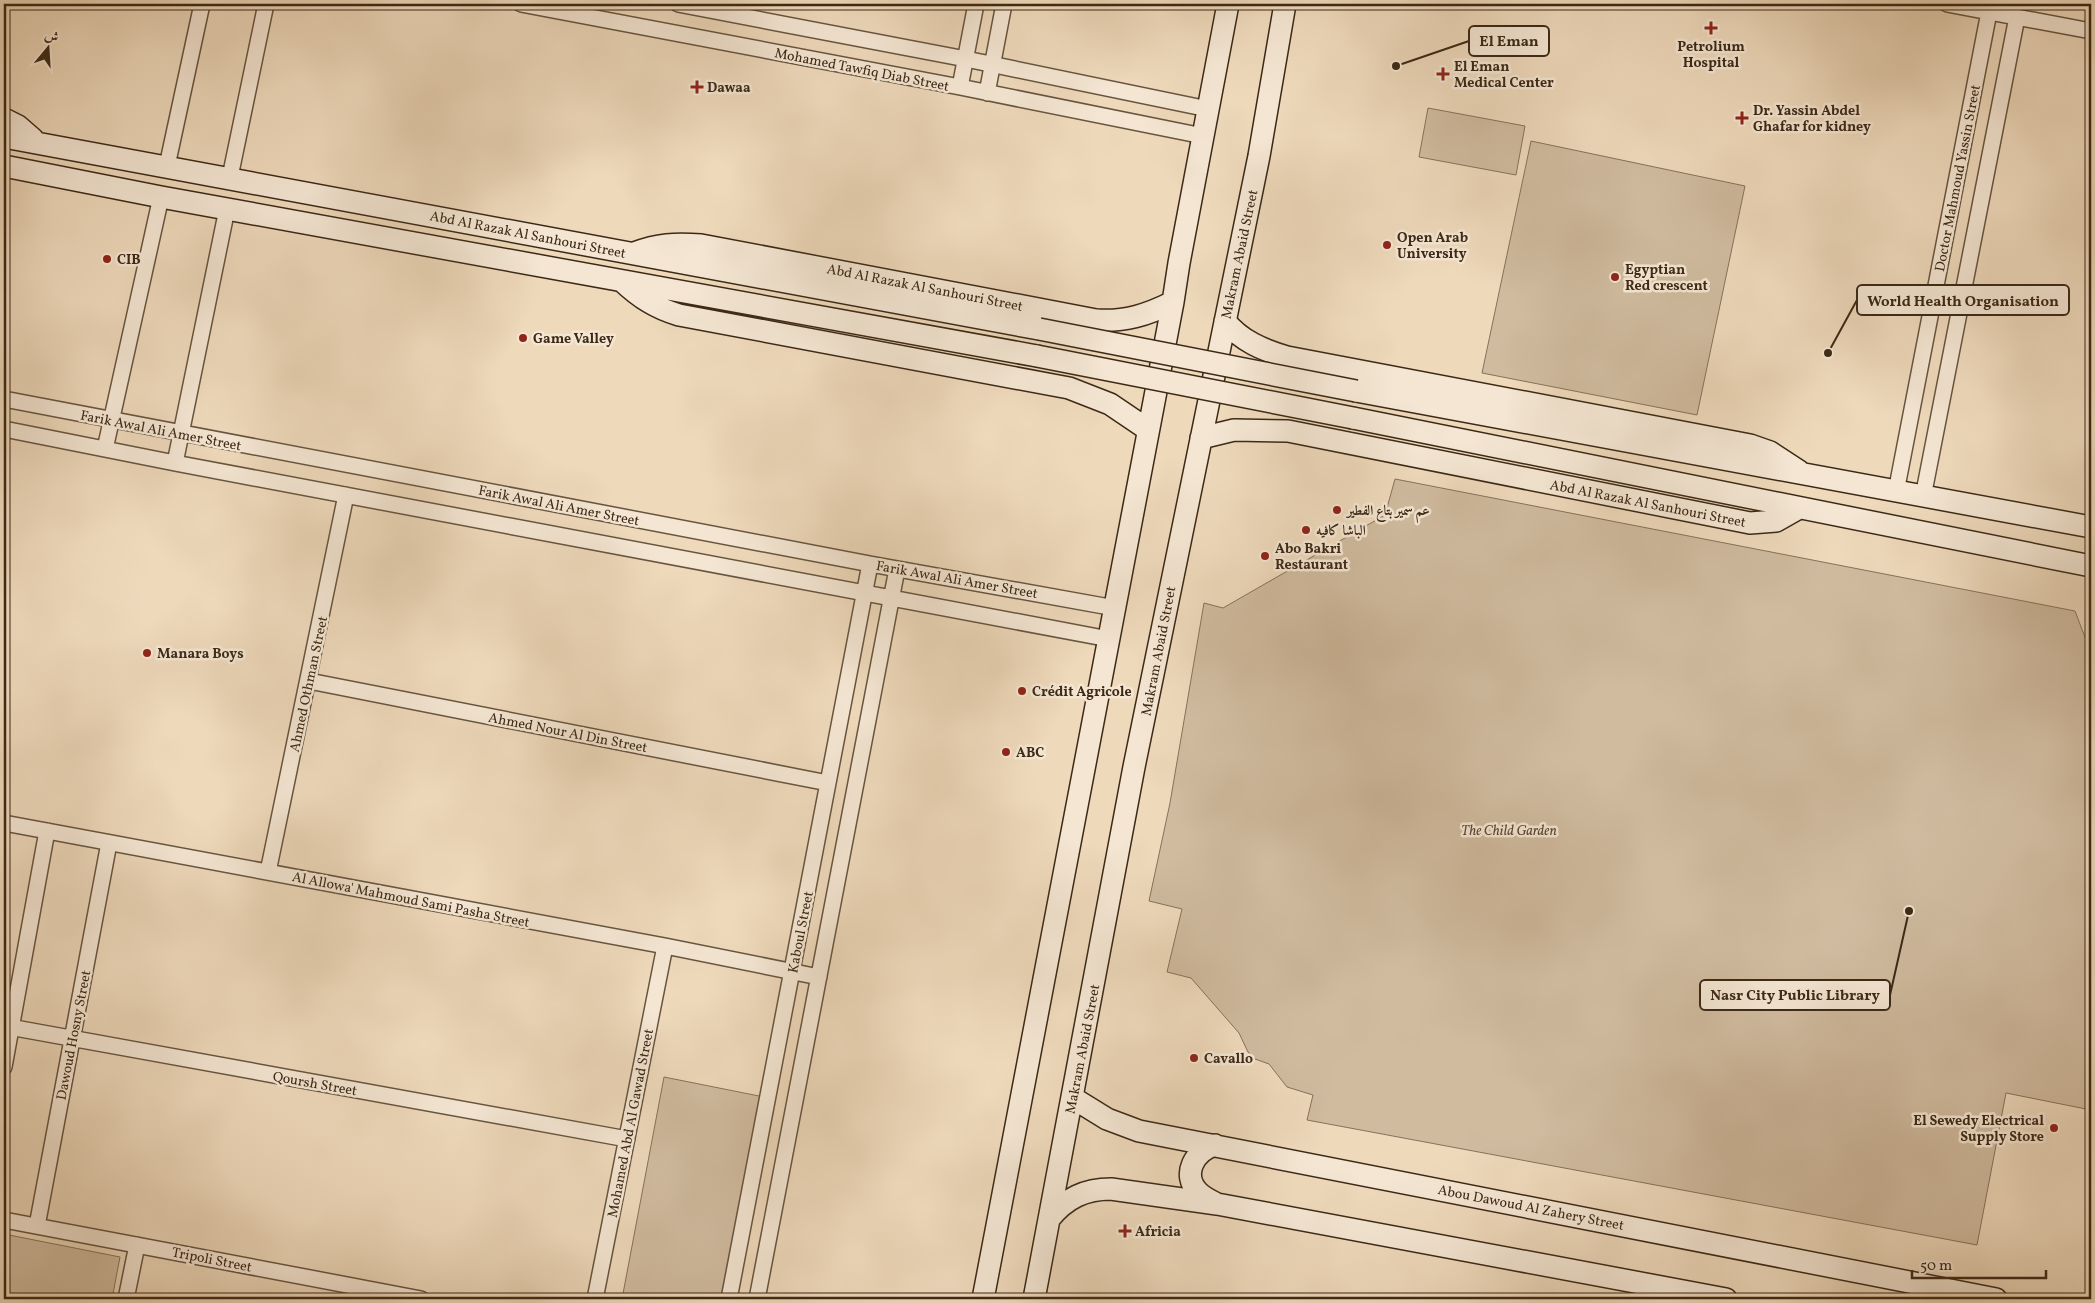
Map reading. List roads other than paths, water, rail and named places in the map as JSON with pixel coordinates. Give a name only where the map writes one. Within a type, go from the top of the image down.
[{"type":"street","points":[[167,166],[202,4]]},
{"type":"street","points":[[230,177],[266,4]]},
{"type":"street","name":"Mohamed Tawfiq Diab Street","points":[[521,4],[960,87],[1203,136]]},
{"type":"street","points":[[678,4],[993,64],[1208,109]]},
{"type":"street","points":[[960,87],[976,4]]},
{"type":"street","points":[[987,93],[1004,4]]},
{"type":"street","points":[[983,1299],[1228,4]]},
{"type":"street","name":"Makram Abaid Street","points":[[1034,1299],[1134,767],[1259,156],[1285,4]]},
{"type":"street","points":[[1947,4],[2091,31]]},
{"type":"street","name":"Doctor Mahmoud Yassin Street","points":[[1896,492],[1989,12]]},
{"type":"street","name":"Doctor Mahmoud Yassin Street","points":[[1922,497],[2017,17]]},
{"type":"street","points":[[4,119],[18,126],[37,143]]},
{"type":"street","name":"Abd Al Razak Al Sanhouri Street","points":[[4,137],[230,177],[631,254],[655,245],[678,243],[701,245],[1083,318],[1112,321],[1128,320],[1143,316],[1173,302]]},
{"type":"street","points":[[4,166],[31,171]]},
{"type":"street","name":"Abd Al Razak Al Sanhouri Street","points":[[4,178],[31,171],[161,197],[622,281],[638,297],[679,315],[1069,388],[1110,404],[1147,430]]},
{"type":"street","points":[[105,450],[161,197]]},
{"type":"street","points":[[175,463],[227,209]]},
{"type":"street","points":[[631,254],[1040,329],[1806,476],[2091,527]]},
{"type":"street","points":[[622,281],[1036,356],[2091,566]]},
{"type":"street","points":[[1069,388],[1084,377],[1093,360],[1092,341],[1083,318]]},
{"type":"street","points":[[1225,321],[1233,331],[1258,347],[1272,353],[1311,363],[1750,445],[1770,452],[1789,462],[1806,476]]},
{"type":"street","points":[[1304,435],[1293,420],[1290,411],[1289,392],[1297,376],[1311,363]]},
{"type":"street","name":"Farik Awal Ali Amer Street","points":[[4,399],[111,421],[870,564],[1114,608]]},
{"type":"street","points":[[4,429],[105,450],[1109,639]]},
{"type":"street","name":"Abd Al Razak Al Sanhouri Street","points":[[1201,438],[1217,433],[1251,429],[1288,431],[1750,523],[1776,521],[1788,516],[1799,508]]},
{"type":"street","name":"Ahmed Othman Street","points":[[268,872],[346,495]]},
{"type":"street","name":"Kaboul Street","points":[[729,1299],[870,564]]},
{"type":"street","name":"Kaboul Street","points":[[757,1299],[897,569]]},
{"type":"street","name":"Ahmed Nour Al Din Street","points":[[308,681],[828,783]]},
{"type":"street","name":"Al Allowa' Mahmoud Sami Pasha Street","points":[[4,823],[665,946],[819,977]]},
{"type":"street","points":[[4,1067],[7,1026],[47,831]]},
{"type":"street","name":"Dawoud Hosny Street","points":[[37,1226],[71,1039],[110,843]]},
{"type":"street","name":"Mohamed Abd Al Gawad Street","points":[[595,1299],[665,946]]},
{"type":"street","name":"Qoursh Street","points":[[7,1026],[627,1139]]},
{"type":"street","name":"Abou Dawoud Al Zahery Street","points":[[1072,1098],[1123,1126],[1996,1299]]},
{"type":"street","points":[[1215,1145],[1207,1147],[1200,1152],[1191,1167],[1190,1175],[1196,1191],[1217,1204]]},
{"type":"street","points":[[1049,1219],[1070,1198],[1100,1189],[1217,1204],[1726,1299]]},
{"type":"street","name":"Tripoli Street","points":[[4,1220],[421,1299]]},
{"type":"street","points":[[126,1299],[137,1245]]},
{"type":"place","name":"Petrolium Hospital","points":[[1711,28]]},
{"type":"place","name":"El Eman","points":[[1396,66]]},
{"type":"place","name":"El Eman Medical Center","points":[[1443,74]]},
{"type":"place","name":"Dawaa","points":[[697,87]]},
{"type":"place","name":"Dr. Yassin Abdel Ghafar for kidney","points":[[1742,118]]},
{"type":"place","name":"Open Arab University","points":[[1387,245]]},
{"type":"place","name":"CIB","points":[[107,259]]},
{"type":"place","name":"Egyptian Red crescent","points":[[1615,277]]},
{"type":"place","name":"Game Valley","points":[[523,338]]},
{"type":"place","name":"World Health Organisation","points":[[1828,353]]},
{"type":"place","name":"عم سمير بتاع الفطير","points":[[1337,510]]},
{"type":"place","name":"الباشا كافيه","points":[[1306,530]]},
{"type":"place","name":"Abo Bakri Restaurant","points":[[1265,556]]},
{"type":"place","name":"Manara Boys","points":[[147,653]]},
{"type":"place","name":"Crédit Agricole","points":[[1022,691]]},
{"type":"place","name":"ABC","points":[[1006,752]]},
{"type":"place","name":"Nasr City Public Library","points":[[1909,911]]},
{"type":"place","name":"Cavallo","points":[[1194,1058]]},
{"type":"place","name":"El Sewedy Electrical Supply Store","points":[[2054,1128]]},
{"type":"place","name":"Africia","points":[[1125,1231]]},
{"type":"park label","name":"The Child Garden","points":[[1509,830]]}]
